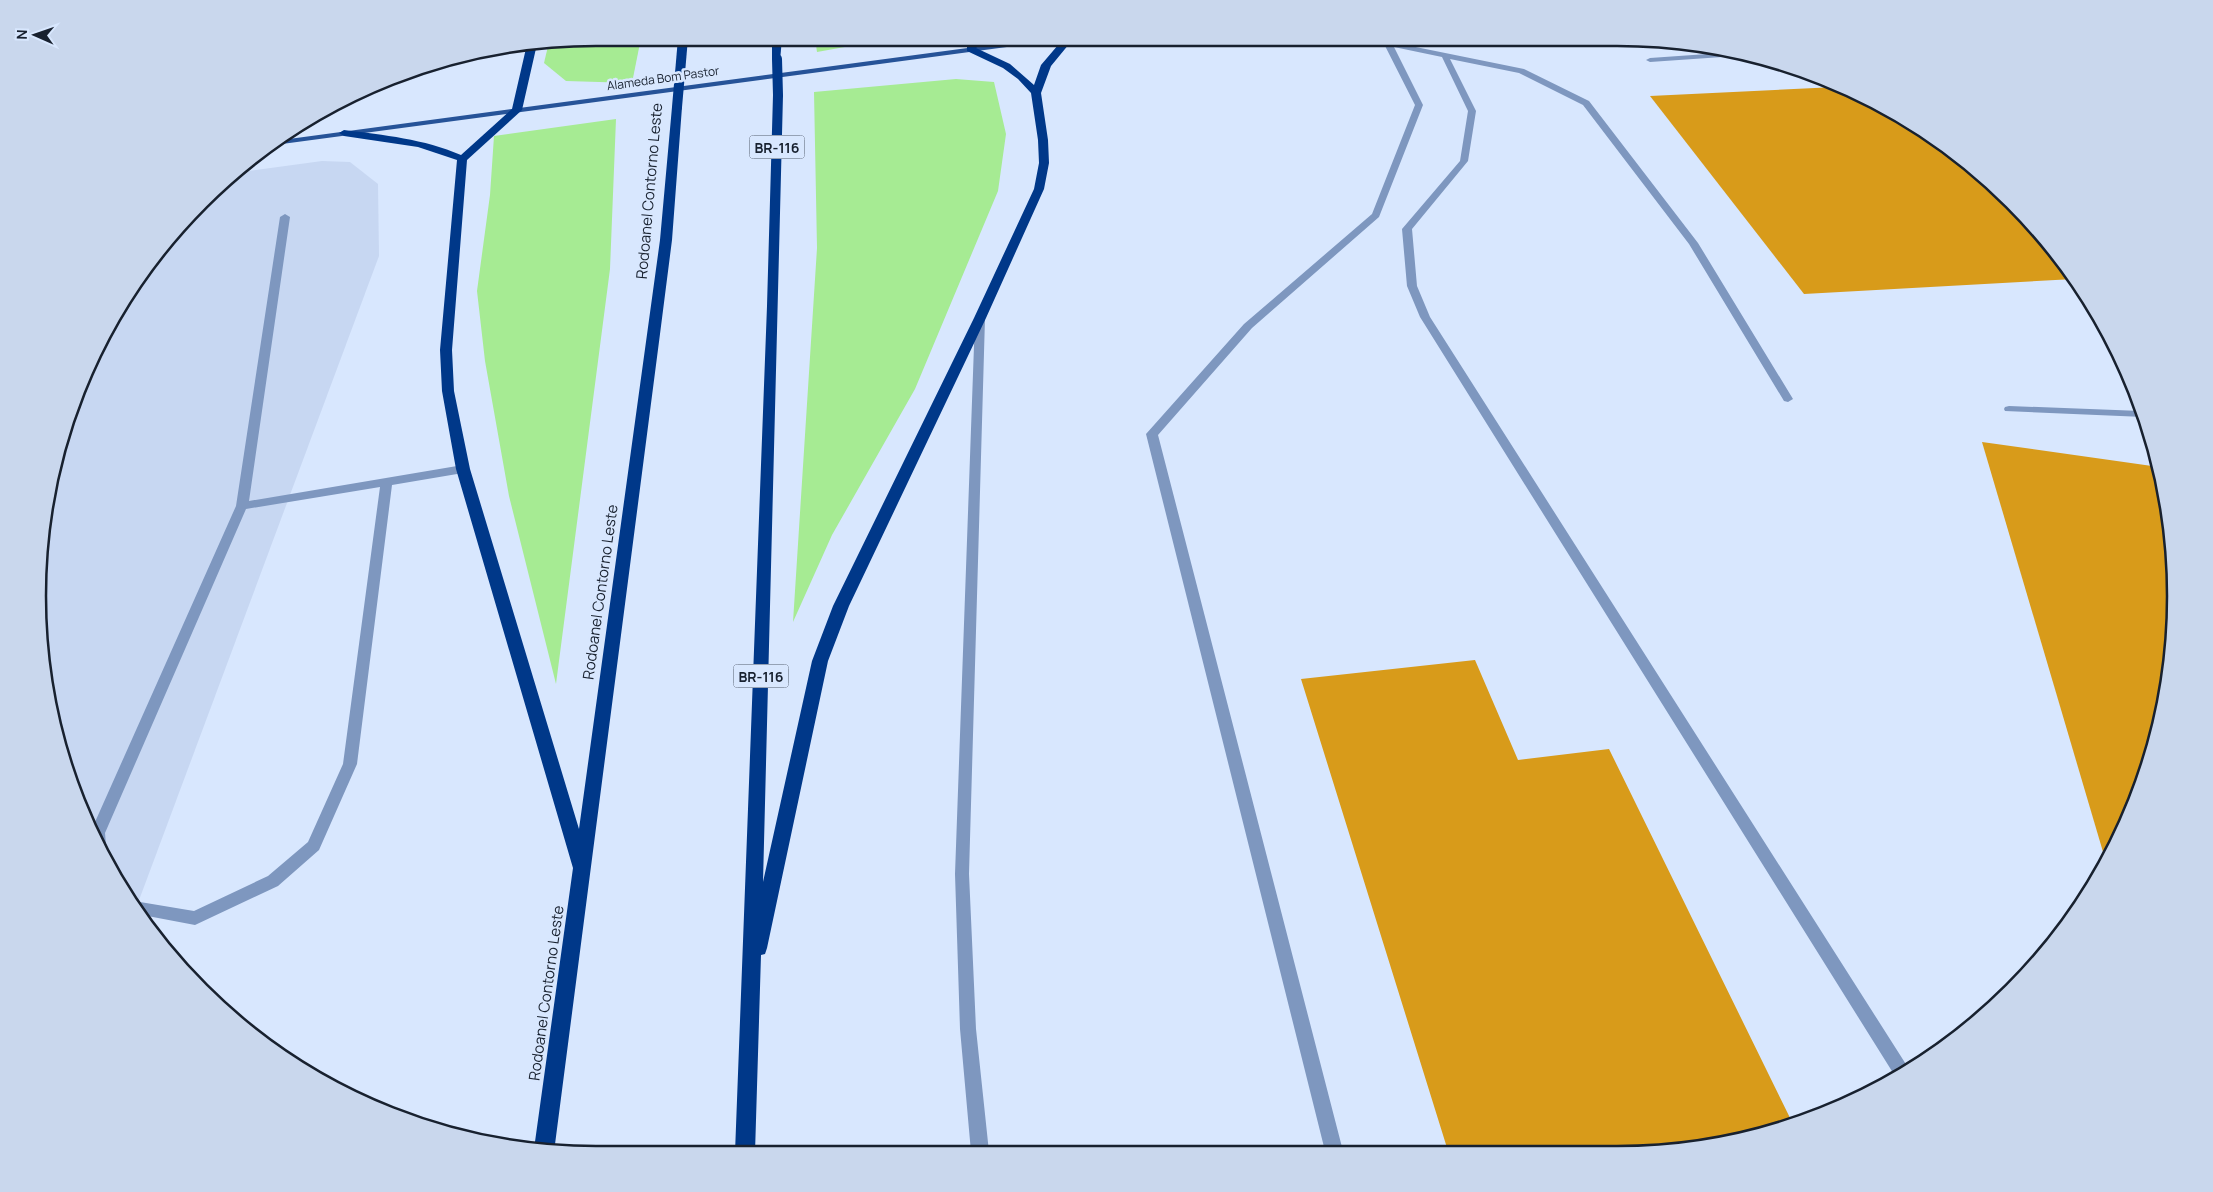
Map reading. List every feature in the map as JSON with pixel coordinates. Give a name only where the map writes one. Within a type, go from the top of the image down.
[{"type":"highway","name":"Rodoanel Contorno Leste","points":[[545,1143],[666,240],[682,46]]},
{"type":"highway","name":"BR-116","points":[[744,1146],[773,306],[778,95],[777,46]]},
{"type":"highway","points":[[974,46],[970,50],[997,60],[1013,69],[1036,93]]},
{"type":"highway","points":[[750,988],[806,718],[820,661],[841,606],[980,318],[1039,189],[1044,163],[1043,140],[1036,93],[1046,65],[1062,46]]},
{"type":"highway","points":[[531,50],[518,110],[462,159],[446,350],[448,391],[463,468],[582,873]]},
{"type":"highway","points":[[344,133],[420,143],[444,150],[462,159]]},
{"type":"main road","name":"Alameda Bom Pastor","points":[[288,141],[1000,46]]},
{"type":"street","points":[[1333,1146],[1152,434],[1248,326],[1376,215],[1419,105],[1390,46]]},
{"type":"street","points":[[1406,46],[1445,56],[1521,71],[1586,103],[1694,243],[1788,399]]},
{"type":"street","points":[[1445,56],[1472,111],[1464,161],[1407,229],[1412,286],[1425,317],[1899,1068]]},
{"type":"street","points":[[1650,60],[1717,56]]},
{"type":"street","points":[[99,830],[242,506],[285,218]]},
{"type":"street","points":[[979,1146],[968,1029],[962,874],[980,318]]},
{"type":"street","points":[[2009,409],[2136,414]]},
{"type":"street","points":[[242,506],[463,468]]},
{"type":"street","points":[[144,908],[195,918],[273,881],[314,846],[350,764],[387,481]]},
{"type":"shaded area","points":[[322,161],[350,162],[378,184],[379,256],[139,901],[120,871],[88,806],[75,773],[65,738],[51,668],[47,632],[47,560],[51,524],[65,454],[75,419],[103,353],[120,321],[160,261],[183,234],[207,207],[248,171]]},
{"type":"green space","points":[[639,46],[632,83],[566,81],[544,63],[547,48]]},
{"type":"green space","points":[[816,46],[850,46],[817,52]]},
{"type":"green space","points":[[956,79],[994,82],[1006,134],[998,191],[915,389],[832,535],[793,622],[817,248],[814,92]]},
{"type":"green space","points":[[616,119],[610,269],[556,684],[509,496],[485,361],[477,291],[490,195],[494,136]]},
{"type":"building","points":[[1827,88],[1892,120],[1952,160],[2006,207],[2053,261],[2066,279],[1804,294],[1650,96]]},
{"type":"building","points":[[1982,442],[2151,466],[2162,524],[2166,560],[2166,632],[2162,668],[2148,738],[2138,773],[2103,852]]},
{"type":"building","points":[[1475,660],[1518,760],[1609,749],[1790,1118],[1724,1135],[1653,1145],[1446,1146],[1301,679]]}]
